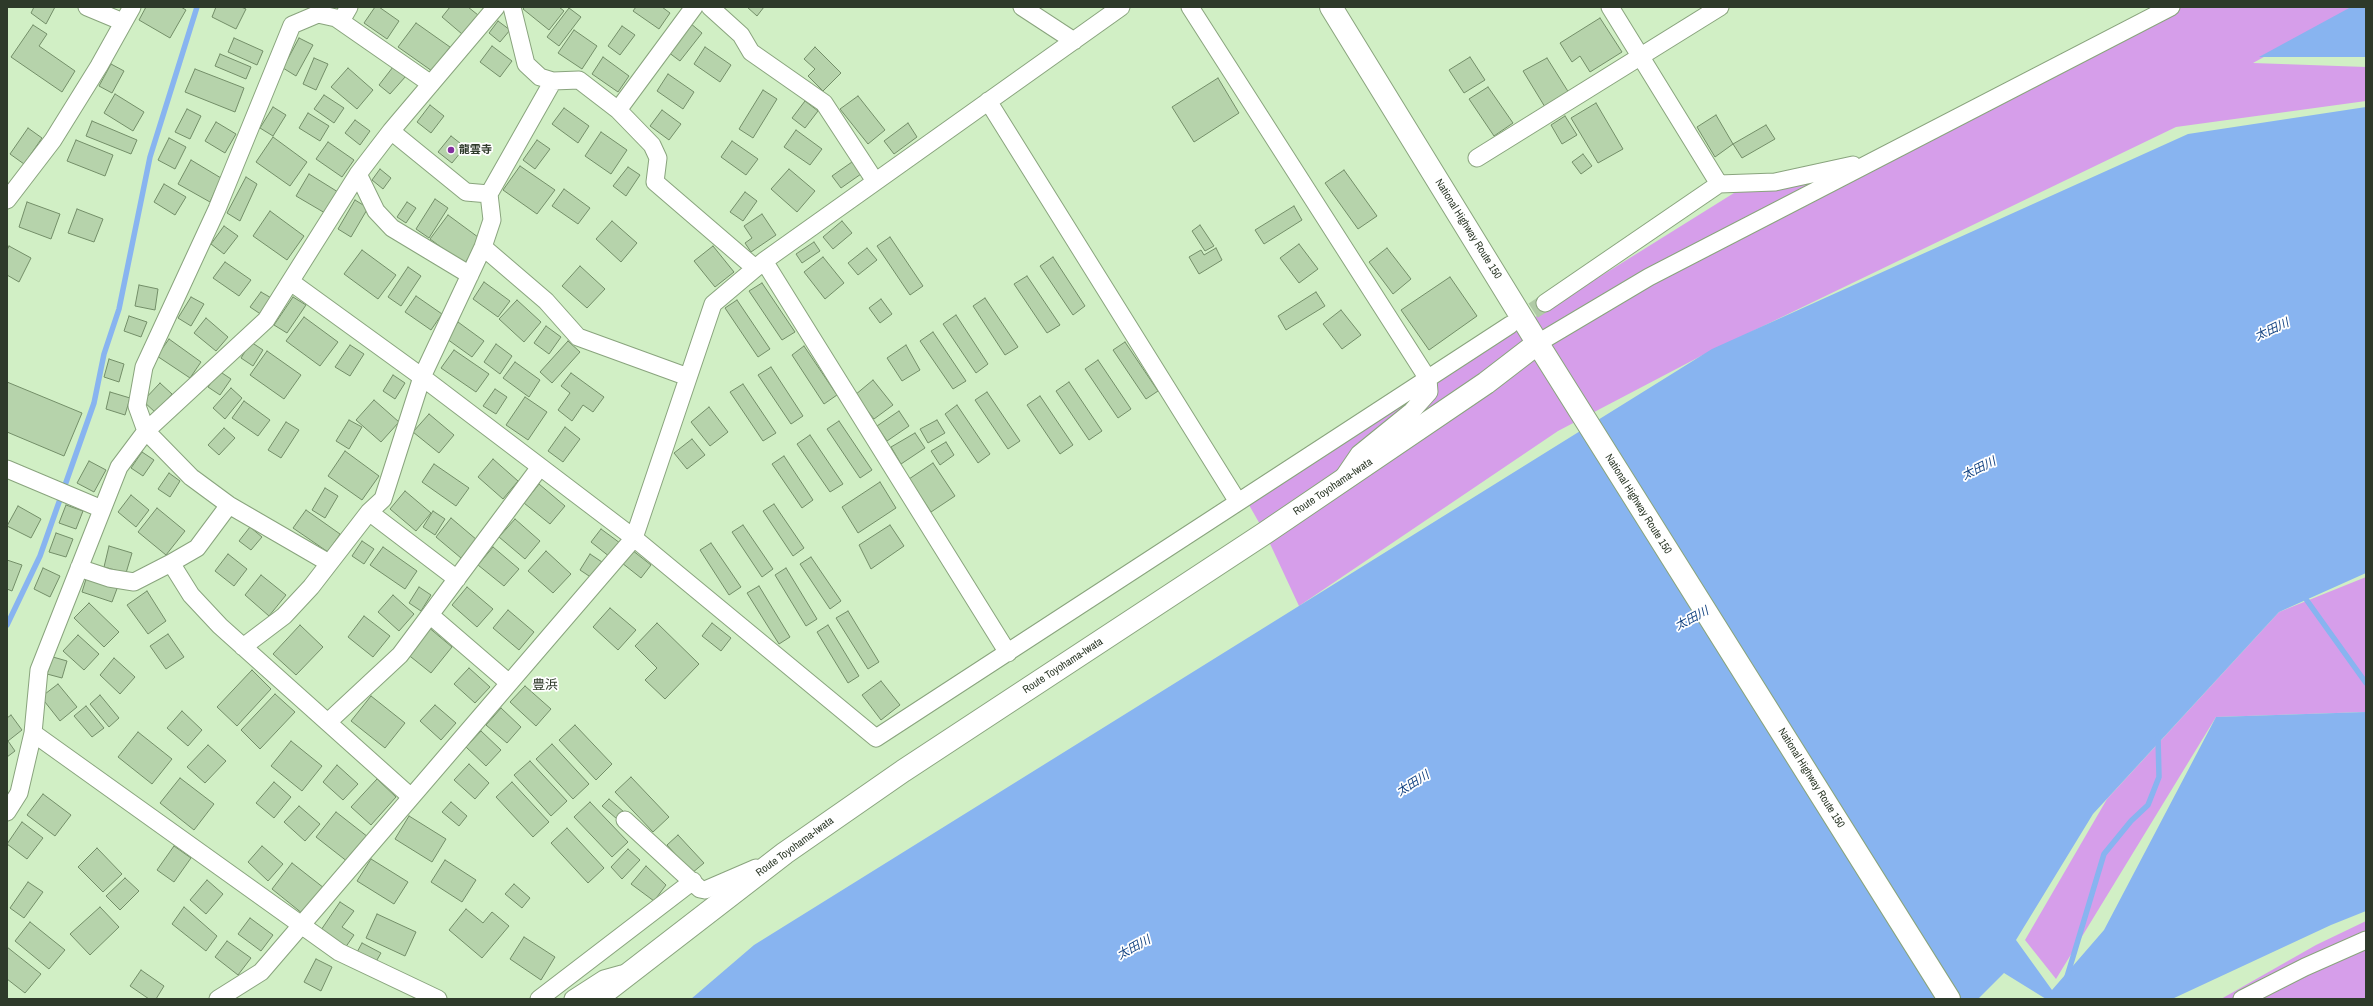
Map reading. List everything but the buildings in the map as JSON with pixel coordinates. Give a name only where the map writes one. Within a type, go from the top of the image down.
[{"type":"main road","name":"National Highway Route 150","points":[[1331,7],[1541,348],[1949,999]]},
{"type":"main road","name":"Route Toyohama-Iwata","points":[[596,999],[775,861],[903,771],[1339,483],[1486,383],[1541,348]]},
{"type":"street","points":[[87,7],[123,22]]},
{"type":"street","points":[[7,200],[53,140],[132,7]]},
{"type":"street","points":[[7,812],[19,793],[33,733],[39,670],[120,467],[146,431],[266,320],[358,174],[391,131],[496,7]]},
{"type":"street","points":[[512,7],[526,64],[540,77],[553,81],[579,80],[618,110],[652,145],[658,158],[655,182],[759,265],[1008,652]]},
{"type":"street","points":[[618,110],[694,7]]},
{"type":"street","points":[[710,7],[741,35],[751,52],[824,103],[875,181]]},
{"type":"street","points":[[1022,7],[1074,41]]},
{"type":"street","points":[[218,999],[261,972],[634,538],[713,304],[759,265],[1121,7]]},
{"type":"street","points":[[1190,7],[1428,379],[1429,392],[1417,406],[1359,454],[1339,483]]},
{"type":"street","points":[[1610,7],[1719,184]]},
{"type":"street","points":[[1477,158],[1720,7]]},
{"type":"street","points":[[1541,348],[1649,278],[2171,7]]},
{"type":"street","points":[[329,563],[229,505],[191,478],[146,431],[137,406],[144,367],[217,209],[292,25],[318,14],[345,14],[431,84]]},
{"type":"street","points":[[243,647],[284,616],[311,587],[369,512],[383,499],[422,377],[483,247],[492,220],[489,194],[553,81]]},
{"type":"street","points":[[988,101],[1238,502]]},
{"type":"street","points":[[391,131],[466,192],[489,194]]},
{"type":"street","points":[[1545,303],[1719,184],[1775,182],[1875,160]]},
{"type":"street","points":[[358,174],[376,211],[392,228],[470,275]]},
{"type":"street","points":[[483,247],[546,301],[578,337],[688,377]]},
{"type":"street","points":[[290,282],[422,377],[634,538],[876,738],[1510,325]]},
{"type":"street","points":[[328,722],[400,655],[540,467]]},
{"type":"street","points":[[7,468],[102,509]]},
{"type":"street","points":[[79,568],[109,578],[134,582],[197,548],[229,505]]},
{"type":"street","points":[[369,512],[456,579]]},
{"type":"street","points":[[171,563],[191,595],[220,626],[412,796]]},
{"type":"street","points":[[430,615],[509,683]]},
{"type":"street","points":[[33,733],[339,952],[438,999]]},
{"type":"street","points":[[625,820],[700,889],[706,890],[775,861]]},
{"type":"street","points":[[539,999],[693,881]]},
{"type":"street","points":[[2242,999],[2305,967],[2366,940]]},
{"type":"street","points":[[573,999],[604,979],[632,971]]},
{"type":"shaded area","points":[[2152,7],[2354,7],[2253,63],[2366,67],[2366,101],[2176,127],[1701,356],[1558,431],[1299,606],[1265,533],[1245,498],[1750,183],[1884,155],[2086,51]]},
{"type":"shaded area","points":[[2366,577],[2366,712],[2216,717],[2056,979],[2025,940],[2107,799],[2279,612]]},
{"type":"shaded area","points":[[2366,921],[2366,999],[2221,999],[2316,945]]},
{"type":"water","points":[[2351,7],[2366,7],[2366,57],[2259,57]]},
{"type":"water","name":"太田川","points":[[2366,107],[2366,573],[2279,612],[2093,814],[2016,940],[2052,990],[2104,930],[2216,717],[2366,712],[2366,911],[2331,925],[2172,999],[2046,999],[2004,973],[1978,999],[691,999],[754,945],[1712,349],[2188,134]]},
{"type":"waterway","points":[[7,625],[40,556],[94,403],[104,354],[119,309],[150,157],[197,7]]},
{"type":"waterway","points":[[2303,595],[2366,683]]},
{"type":"waterway","points":[[2066,980],[2104,854],[2131,821],[2148,805],[2159,777],[2158,737]]},
{"type":"tunnel","points":[[1512,324],[1545,303]]},
{"type":"place","name":"龍雲寺","points":[[451,150]]},
{"type":"district","name":"豊浜","points":[[545,686]]}]
